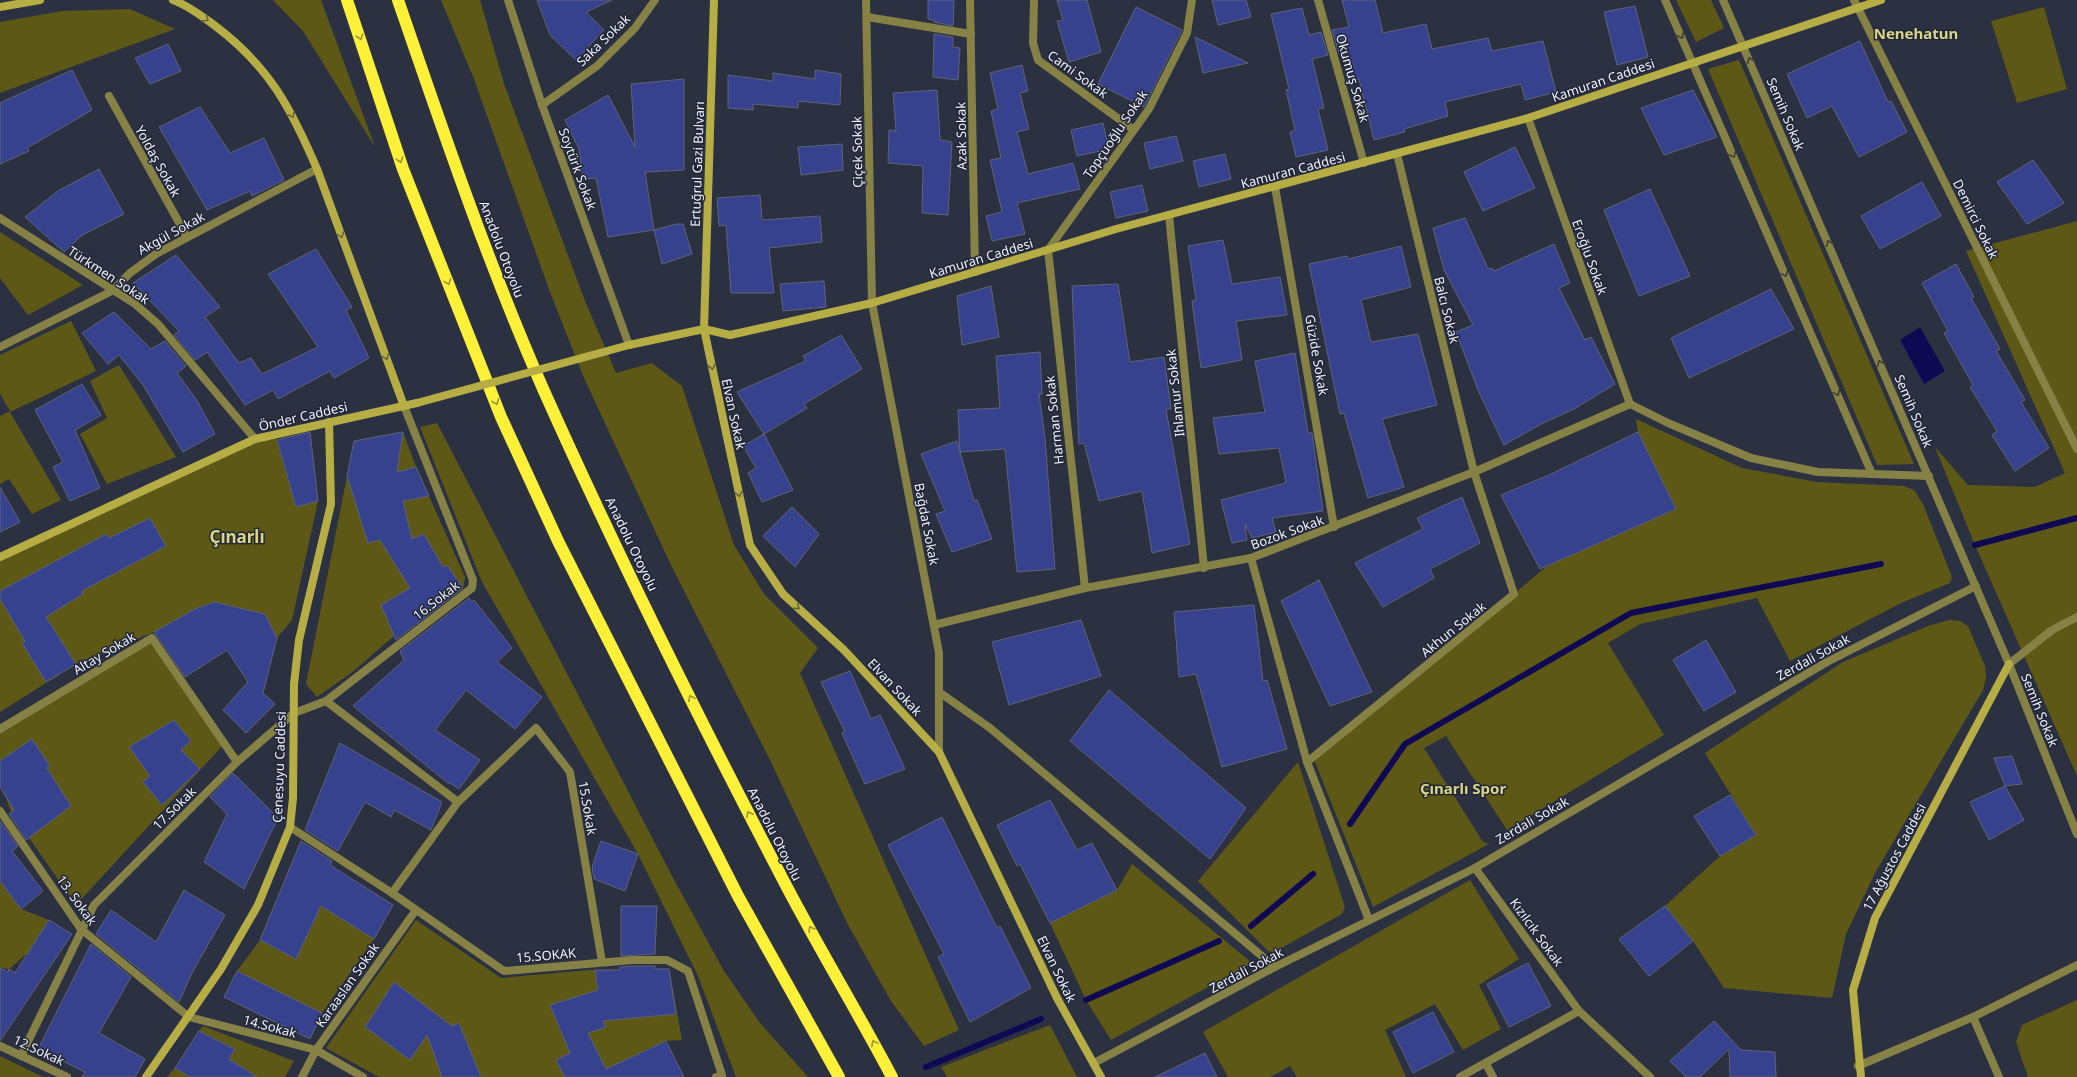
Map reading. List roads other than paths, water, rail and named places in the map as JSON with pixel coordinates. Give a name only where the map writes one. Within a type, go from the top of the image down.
[{"type":"highway","points":[[347,0],[403,168],[501,417],[554,534],[738,896],[838,1077]]},
{"type":"highway","name":"Anadolu Otoyolu","points":[[398,0],[446,140],[495,271],[550,403],[655,625],[778,871],[892,1077]]},
{"type":"street","points":[[0,7],[40,0]]},
{"type":"street","points":[[173,0],[204,17],[252,57],[267,74],[288,106],[317,169],[404,406]]},
{"type":"street","name":"Soytürk Sokak","points":[[508,0],[542,105],[629,345]]},
{"type":"street","name":"Saka Sokak","points":[[542,105],[597,66],[635,28],[655,0]]},
{"type":"street","name":"Ertuğrul Gazi Bulvarı","points":[[704,329],[714,0]]},
{"type":"street","name":"Çiçek Sokak","points":[[866,0],[872,303]]},
{"type":"street","name":"Azak Sokak","points":[[970,0],[975,272]]},
{"type":"street","name":"Cami Sokak","points":[[1034,0],[1033,42],[1038,60],[1134,130]]},
{"type":"street","name":"Topçuoğlu Sokak","points":[[1048,250],[1149,109],[1187,33],[1192,0]]},
{"type":"street","name":"Okumuş Sokak","points":[[1318,0],[1364,163]]},
{"type":"street","points":[[1665,0],[1872,474]]},
{"type":"street","name":"Semih Sokak","points":[[1723,0],[1976,586],[2077,834]]},
{"type":"street","name":"Kamuran Caddesi","points":[[704,329],[730,335],[872,303],[1169,215],[1528,118],[1693,62],[1744,47],[1856,4],[1881,0]]},
{"type":"street","name":"Demirci Sokak","points":[[1856,4],[2077,449]]},
{"type":"street","points":[[867,17],[971,34]]},
{"type":"street","name":"Yoldaş Sokak","points":[[109,96],[186,237]]},
{"type":"street","name":"Eroğlu Sokak","points":[[1528,118],[1630,404]]},
{"type":"street","name":"Balcı Sokak","points":[[1397,154],[1474,472]]},
{"type":"street","name":"Akgül Sokak","points":[[0,347],[112,291],[144,261],[186,237],[317,169]]},
{"type":"street","name":"Güzide Sokak","points":[[1275,187],[1334,527]]},
{"type":"street","name":"Ihlamur Sokak","points":[[1169,215],[1204,568]]},
{"type":"street","name":"Türkmen Sokak","points":[[0,218],[112,291],[135,304],[158,324],[255,439]]},
{"type":"street","name":"Harman Sokak","points":[[1048,250],[1085,588]]},
{"type":"street","name":"Bağdat Sokak","points":[[872,303],[939,653],[939,752]]},
{"type":"street","name":"Önder Caddesi","points":[[0,557],[255,439],[417,403],[629,345],[704,329]]},
{"type":"street","name":"Elvan Sokak","points":[[704,329],[750,545],[783,594],[844,650],[939,752],[1057,998],[1101,1077]]},
{"type":"street","points":[[1630,404],[1668,423],[1752,458],[1818,472],[1929,476]]},
{"type":"street","name":"Bozok Sokak","points":[[934,626],[1085,588],[1204,568],[1251,558],[1474,472],[1630,404]]},
{"type":"street","name":"16.Sokak","points":[[294,713],[326,701],[472,588],[473,580],[404,406]]},
{"type":"street","name":"Çenesuyu Caddesi","points":[[146,1077],[221,969],[258,905],[290,826],[293,798],[294,684],[299,640],[331,504],[329,422]]},
{"type":"street","name":"Akhun Sokak","points":[[1307,762],[1514,594],[1474,472]]},
{"type":"street","points":[[1251,558],[1307,762],[1369,920]]},
{"type":"street","name":"Zerdali Sokak","points":[[1094,1063],[1275,967],[1475,868],[1826,662],[1976,586]]},
{"type":"street","points":[[2009,664],[2052,630],[2077,617]]},
{"type":"street","name":"Altay Sokak","points":[[0,729],[152,638],[237,762]]},
{"type":"street","name":"17 Ağustos Caddesi","points":[[1861,1077],[1858,1066],[1853,990],[1875,918],[2009,664]]},
{"type":"street","points":[[939,692],[990,728],[1275,967]]},
{"type":"street","points":[[326,701],[458,802]]},
{"type":"street","name":"17.Sokak","points":[[21,1056],[81,929],[94,905],[237,762],[294,713]]},
{"type":"street","name":"15.Sokak","points":[[392,893],[458,802],[536,728],[570,772],[602,962]]},
{"type":"street","name":"13. Sokak","points":[[0,811],[81,929],[189,1017]]},
{"type":"street","name":"15.SOKAK","points":[[290,826],[392,893],[504,971],[633,960],[667,960],[688,971],[719,1076]]},
{"type":"street","name":"Kızılcık Sokak","points":[[1475,868],[1579,1011],[1650,1077]]},
{"type":"street","name":"Karaaslan Sokak","points":[[302,1077],[316,1050],[416,910]]},
{"type":"street","points":[[1858,1066],[1973,1017],[2077,965]]},
{"type":"street","points":[[1460,1077],[1486,1064],[1579,1011]]},
{"type":"street","name":"14.Sokak","points":[[189,1017],[316,1050],[363,1077]]},
{"type":"street","points":[[1973,1017],[1999,1077]]},
{"type":"street","name":"12.Sokak","points":[[0,1046],[67,1077]]},
{"type":"street","points":[[1486,1064],[1493,1077]]},
{"type":"waterway","points":[[1975,545],[2077,518]]},
{"type":"waterway","points":[[1350,824],[1405,744],[1631,613],[1881,564]]},
{"type":"waterway","points":[[1251,926],[1313,874]]},
{"type":"waterway","points":[[1086,1000],[1219,941]]},
{"type":"waterway","points":[[926,1067],[1041,1019]]},
{"type":"district","name":"Nenehatun","points":[[1916,34]]},
{"type":"district","name":"Çınarlı","points":[[237,537]]},
{"type":"district","name":"Çınarlı Spor","points":[[1463,789]]}]
